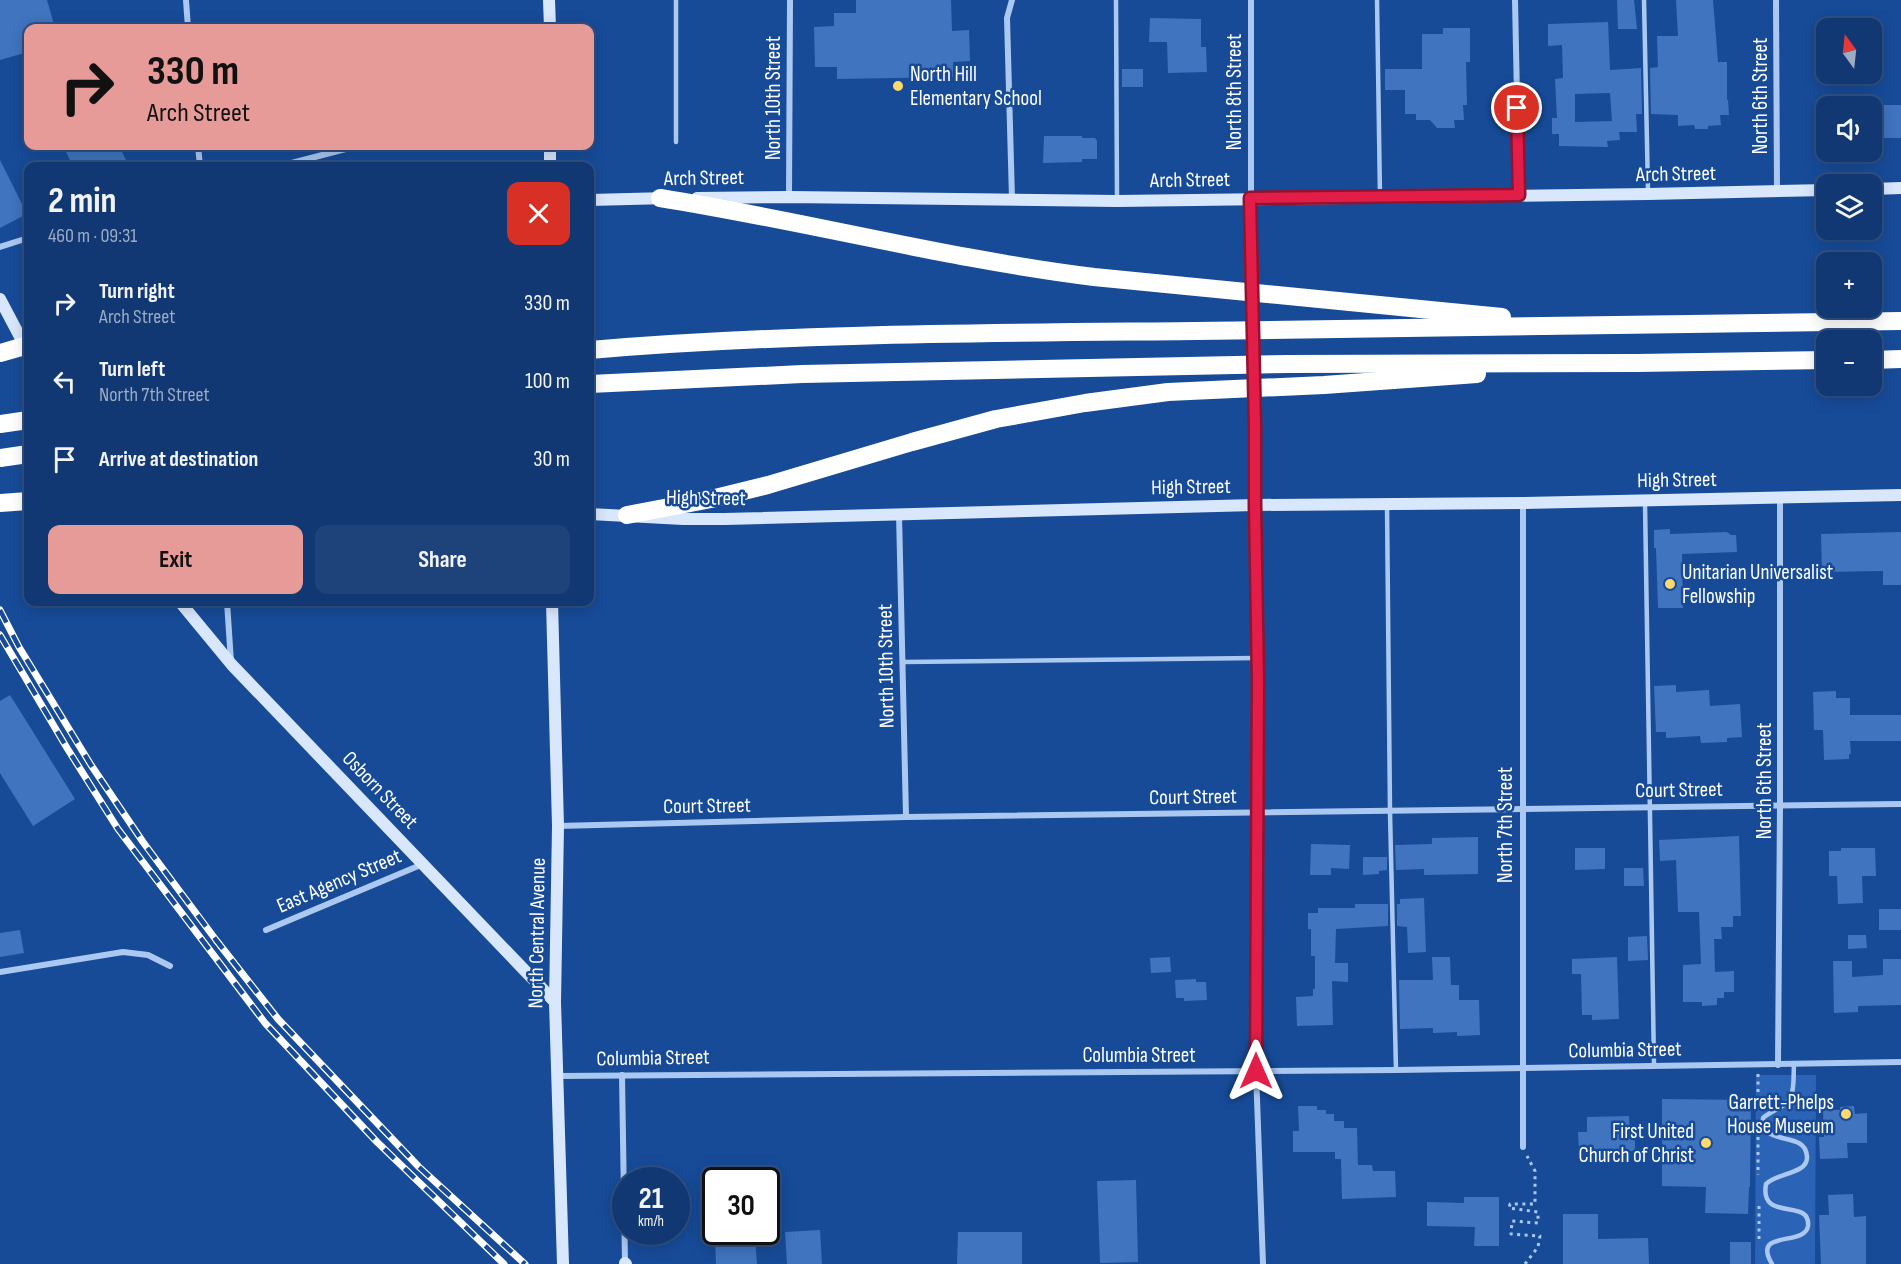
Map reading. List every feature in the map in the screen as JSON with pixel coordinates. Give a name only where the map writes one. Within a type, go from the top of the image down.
[{"type":"highway","points":[[660,198],[735,210],[1034,270],[1591,326]]},
{"type":"highway","points":[[594,350],[816,337],[996,333],[1901,321]]},
{"type":"highway","points":[[0,353],[24,346]]},
{"type":"highway","points":[[1882,360],[1901,359]]},
{"type":"highway","points":[[594,384],[791,374],[1288,364],[1816,360]]},
{"type":"highway","points":[[627,516],[768,485],[996,419],[1085,403],[1168,392],[1324,385],[1637,363]]},
{"type":"highway","points":[[0,424],[24,421]]},
{"type":"highway","points":[[0,458],[24,455]]},
{"type":"highway","points":[[0,503],[24,501]]},
{"type":"street","points":[[186,0],[188,24]]},
{"type":"street","points":[[549,0],[550,24]]},
{"type":"street","name":"North 10th Street","points":[[789,197],[790,0]]},
{"type":"street","points":[[1012,0],[1007,18],[1012,199]]},
{"type":"street","name":"North 8th Street","points":[[1251,0],[1250,198],[1255,426],[1258,812],[1256,1071],[1263,1264]]},
{"type":"street","points":[[1515,0],[1519,195]]},
{"type":"street","name":"North 6th Street","points":[[1776,0],[1777,191]]},
{"type":"street","points":[[296,162],[342,150]]},
{"type":"street","points":[[1882,189],[1901,188]]},
{"type":"street","name":"Arch Street","points":[[594,200],[789,197],[1117,201],[1816,190]]},
{"type":"street","points":[[0,246],[24,239]]},
{"type":"street","points":[[0,299],[24,345]]},
{"type":"street","name":"High Street","points":[[594,514],[725,519],[1255,505],[1523,503],[1901,495]]},
{"type":"street","name":"North 6th Street","points":[[1778,1065],[1780,498]]},
{"type":"street","name":"North 7th Street","points":[[1523,503],[1521,1068],[1523,1148]]},
{"type":"street","name":"North 10th Street","points":[[899,514],[906,817]]},
{"type":"street","name":"Osborn Street","points":[[183,606],[232,665],[555,1002]]},
{"type":"street","points":[[227,606],[232,665]]},
{"type":"street","name":"North Central Avenue","points":[[552,606],[558,826],[555,1002],[563,1264]]},
{"type":"street","name":"Court Street","points":[[558,826],[906,817],[1901,804]]},
{"type":"street","name":"East Agency Street","points":[[266,930],[424,864]]},
{"type":"street","points":[[0,972],[123,952],[148,955],[170,966]]},
{"type":"street","name":"Columbia Street","points":[[557,1076],[1396,1070],[1901,1062]]},
{"type":"street","points":[[622,1075],[625,1264]]},
{"type":"lane","points":[[676,0],[676,142]]},
{"type":"lane","points":[[1116,0],[1117,201]]},
{"type":"lane","points":[[1377,0],[1380,197]]},
{"type":"lane","points":[[1644,0],[1648,194]]},
{"type":"lane","points":[[1645,500],[1654,1066]]},
{"type":"lane","points":[[1387,504],[1390,812],[1396,1070]]},
{"type":"lane","points":[[903,662],[1257,658]]},
{"type":"lane","points":[[1772,1264],[1768,1257],[1770,1245],[1775,1241],[1801,1236],[1808,1224],[1801,1212],[1773,1206],[1765,1196],[1766,1184],[1771,1179],[1803,1168],[1807,1161],[1805,1149],[1800,1144],[1794,1140],[1770,1135],[1764,1130],[1762,1124],[1763,1118],[1769,1112],[1786,1104],[1791,1096],[1794,1064]]},
{"type":"path","points":[[1758,1065],[1758,1112]]},
{"type":"path","points":[[1758,1135],[1758,1182]]},
{"type":"path","points":[[1523,1148],[1535,1171],[1535,1204],[1510,1204],[1509,1209],[1538,1212],[1538,1223],[1512,1221],[1511,1234],[1540,1236],[1538,1247],[1525,1264]]},
{"type":"path","points":[[1759,1205],[1759,1240]]},
{"type":"shaded area","points":[[1756,1075],[1816,1075],[1815,1264],[1755,1264]]},
{"type":"building","points":[[0,0],[47,0],[54,24],[24,24],[24,53],[0,60]]},
{"type":"building","points":[[856,0],[951,0],[952,31],[969,30],[970,61],[953,62],[953,77],[837,79],[837,67],[815,67],[814,27],[834,26],[834,13],[856,13]]},
{"type":"building","points":[[1617,0],[1634,0],[1637,29],[1618,29]]},
{"type":"building","points":[[1676,0],[1713,0],[1718,62],[1727,62],[1729,115],[1720,115],[1721,125],[1708,126],[1708,129],[1695,129],[1694,125],[1678,126],[1678,115],[1651,114],[1650,68],[1658,67],[1657,36],[1678,36]]},
{"type":"building","points":[[1150,18],[1201,19],[1201,47],[1206,47],[1207,72],[1168,73],[1167,42],[1149,42]]},
{"type":"building","points":[[1608,22],[1610,70],[1641,68],[1642,114],[1636,114],[1637,132],[1619,132],[1620,140],[1607,141],[1608,147],[1559,146],[1559,134],[1552,134],[1552,118],[1557,118],[1555,79],[1563,78],[1562,45],[1548,46],[1548,24]],"holes":[[[1610,93],[1612,121],[1575,122],[1575,94]]]},
{"type":"building","points":[[1443,28],[1470,28],[1470,62],[1466,62],[1467,105],[1463,105],[1464,120],[1454,120],[1455,128],[1437,128],[1430,120],[1416,120],[1416,114],[1405,114],[1405,90],[1385,90],[1385,69],[1422,69],[1422,34],[1443,34]]},
{"type":"building","points":[[1122,69],[1143,69],[1143,87],[1122,87]]},
{"type":"building","points":[[1882,105],[1901,105],[1901,138],[1882,138]]},
{"type":"building","points":[[1044,136],[1095,138],[1097,159],[1082,159],[1082,162],[1043,163]]},
{"type":"building","points":[[65,150],[121,150],[127,162],[71,162]]},
{"type":"building","points":[[0,160],[24,208],[24,216],[0,228]]},
{"type":"building","points":[[1670,529],[1670,534],[1727,532],[1736,535],[1737,552],[1682,554],[1683,608],[1658,608],[1654,530]]},
{"type":"building","points":[[1901,532],[1901,585],[1883,585],[1883,571],[1822,572],[1821,534]]},
{"type":"building","points":[[1676,685],[1676,692],[1709,690],[1710,706],[1740,704],[1742,737],[1727,738],[1727,742],[1701,743],[1700,736],[1666,738],[1666,732],[1656,732],[1654,686]]},
{"type":"building","points":[[1836,691],[1836,698],[1850,698],[1850,715],[1901,715],[1901,741],[1850,741],[1849,759],[1824,760],[1823,730],[1814,730],[1813,692]]},
{"type":"building","points":[[10,695],[75,799],[33,826],[0,773],[0,701]]},
{"type":"building","points":[[1739,836],[1741,916],[1733,916],[1733,927],[1721,927],[1722,939],[1714,939],[1715,972],[1734,971],[1734,992],[1724,992],[1724,998],[1717,998],[1717,1005],[1702,1006],[1702,1002],[1683,1002],[1683,965],[1701,964],[1699,912],[1678,912],[1676,860],[1660,861],[1659,840]]},
{"type":"building","points":[[1478,837],[1478,874],[1424,875],[1424,869],[1396,870],[1395,845],[1432,844],[1432,838]]},
{"type":"building","points":[[1311,844],[1350,845],[1349,869],[1331,868],[1331,875],[1310,875]]},
{"type":"building","points":[[1575,848],[1605,848],[1605,869],[1575,870]]},
{"type":"building","points":[[1841,848],[1875,848],[1876,876],[1862,876],[1863,903],[1838,904],[1837,876],[1829,876],[1829,851],[1841,851]]},
{"type":"building","points":[[1363,857],[1387,857],[1387,870],[1379,871],[1379,874],[1363,875]]},
{"type":"building","points":[[1624,868],[1643,868],[1644,886],[1624,886]]},
{"type":"building","points":[[1424,898],[1426,952],[1408,953],[1407,927],[1397,926],[1397,904],[1400,904],[1400,899]]},
{"type":"building","points":[[1355,904],[1388,904],[1388,926],[1336,929],[1335,963],[1348,963],[1348,982],[1332,981],[1333,1025],[1297,1026],[1296,997],[1313,996],[1313,989],[1315,989],[1315,956],[1311,956],[1311,929],[1308,929],[1308,913],[1318,913],[1318,908],[1355,908]]},
{"type":"building","points":[[1879,909],[1901,909],[1901,930],[1879,930]]},
{"type":"building","points":[[20,930],[24,953],[0,957],[0,933]]},
{"type":"building","points":[[1848,935],[1866,935],[1867,948],[1848,949]]},
{"type":"building","points":[[1647,936],[1648,960],[1628,961],[1628,937]]},
{"type":"building","points":[[1170,957],[1171,972],[1151,973],[1150,958]]},
{"type":"building","points":[[1432,957],[1450,957],[1451,985],[1459,985],[1459,1000],[1479,1000],[1480,1035],[1457,1036],[1457,1032],[1433,1033],[1433,1028],[1400,1029],[1399,980],[1433,980]]},
{"type":"building","points":[[1617,957],[1619,1019],[1592,1020],[1592,1015],[1582,1015],[1581,974],[1572,974],[1572,959]]},
{"type":"building","points":[[1883,959],[1901,959],[1901,1005],[1858,1006],[1858,1012],[1834,1013],[1833,961],[1852,961],[1852,977],[1883,975]]},
{"type":"building","points":[[1196,979],[1196,982],[1206,982],[1207,1000],[1184,1001],[1184,998],[1176,998],[1175,980]]},
{"type":"building","name":"First United Church of Christ","points":[[1662,1099],[1751,1100],[1748,1214],[1705,1213],[1706,1187],[1662,1186]]},
{"type":"building","points":[[1298,1106],[1317,1106],[1317,1110],[1326,1110],[1326,1114],[1334,1114],[1334,1121],[1344,1121],[1344,1128],[1357,1128],[1358,1165],[1372,1165],[1373,1171],[1395,1171],[1396,1197],[1342,1199],[1341,1159],[1335,1159],[1335,1152],[1293,1152],[1293,1131],[1299,1131]]},
{"type":"building","points":[[1854,1106],[1855,1114],[1867,1113],[1867,1143],[1847,1143],[1848,1158],[1820,1159],[1819,1137],[1824,1137],[1823,1110],[1840,1110],[1840,1107]]},
{"type":"building","points":[[1629,1116],[1630,1134],[1635,1134],[1635,1151],[1579,1152],[1578,1132],[1587,1132],[1587,1117]]},
{"type":"building","points":[[1136,1180],[1138,1262],[1100,1263],[1097,1181]]},
{"type":"building","points":[[1853,1194],[1854,1217],[1866,1216],[1866,1264],[1821,1264],[1819,1215],[1829,1215],[1828,1195]]},
{"type":"building","points":[[1464,1197],[1499,1197],[1499,1246],[1474,1246],[1475,1227],[1427,1226],[1427,1202],[1464,1203]]},
{"type":"building","points":[[1563,1214],[1598,1214],[1598,1239],[1648,1238],[1649,1264],[1563,1264]]},
{"type":"building","points":[[820,1230],[822,1264],[787,1264],[785,1232]]},
{"type":"building","points":[[958,1232],[1022,1232],[1022,1264],[957,1264]]},
{"type":"building","points":[[1730,1242],[1751,1242],[1751,1264],[1730,1264]]},
{"type":"building","points":[[715,1245],[756,1245],[757,1264],[716,1264]]},
{"type":"railway","points":[[0,610],[19,647],[91,765],[143,842],[278,1019],[419,1167],[525,1264]]},
{"type":"railway","points":[[0,635],[118,829],[265,1023],[377,1142],[504,1264]]},
{"type":"place","name":"North Hill Elementary School","points":[[898,86]]},
{"type":"place","name":"Unitarian Universalist Fellowship","points":[[1670,584]]},
{"type":"place","name":"Garrett-Phelps House Museum","points":[[1846,1114]]},
{"type":"place","name":"First United Church of Christ","points":[[1706,1143]]},
{"type":"route","points":[[1256,1071],[1258,680],[1250,198],[1519,195],[1517,108]]}]
